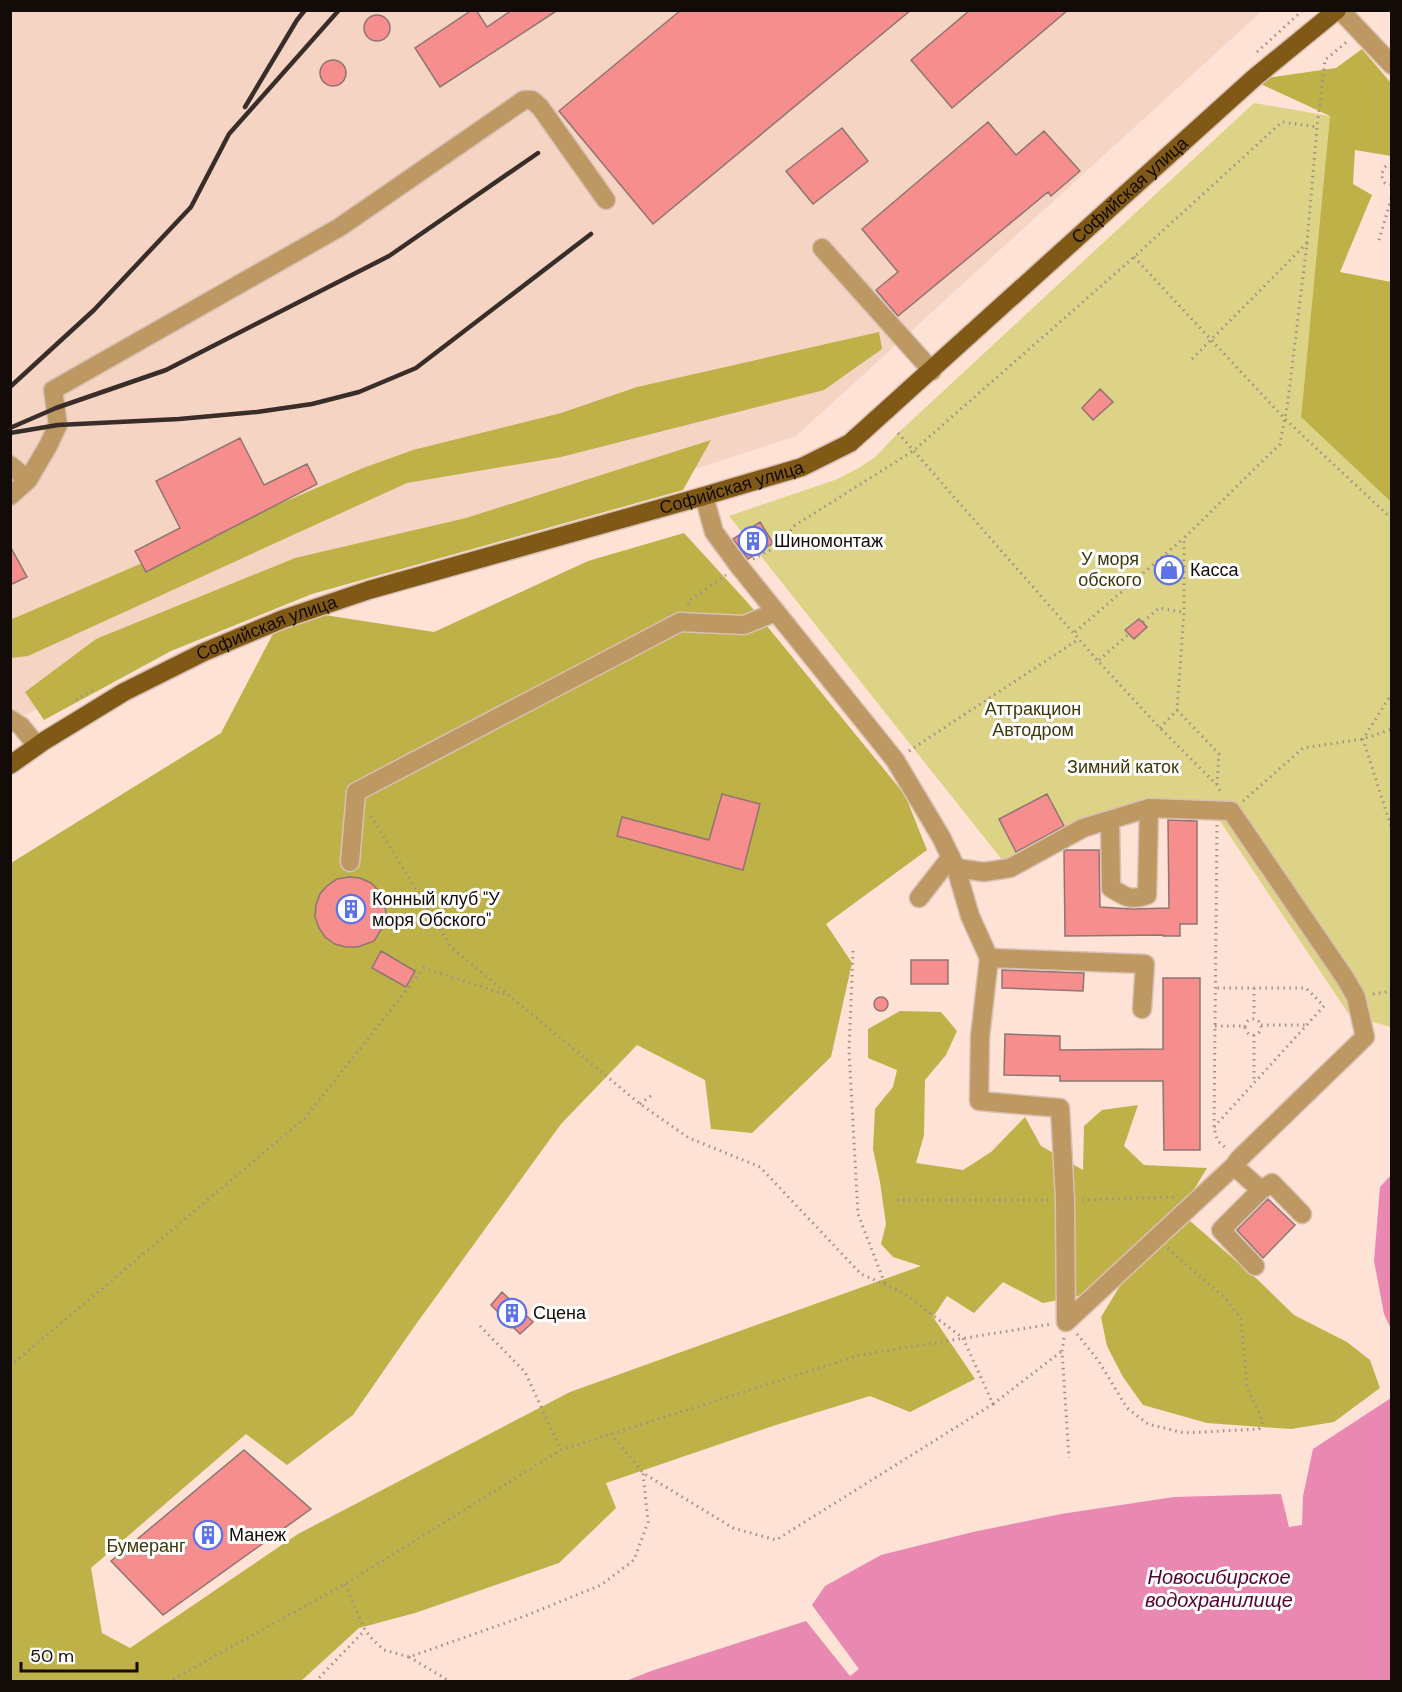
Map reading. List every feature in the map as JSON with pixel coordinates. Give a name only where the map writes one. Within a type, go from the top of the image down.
[{"type":"main road","name":"Софийская улица","points":[[10,765],[124,692],[204,652],[283,619],[369,590],[802,467],[850,443],[1254,78],[1339,10]]},
{"type":"lane","points":[[1339,10],[1392,65]]},
{"type":"lane","points":[[10,496],[28,480],[58,425],[52,390],[340,227],[524,100],[532,100],[540,107],[606,200]]},
{"type":"lane","points":[[822,248],[932,370]]},
{"type":"lane","points":[[10,465],[28,480]]},
{"type":"lane","points":[[704,496],[714,532],[895,760],[941,837],[953,862],[970,916],[989,958],[980,1036],[979,1101],[1060,1108],[1065,1200],[1066,1322]]},
{"type":"lane","points":[[350,862],[356,792],[680,622],[744,625],[776,612]]},
{"type":"lane","points":[[10,719],[21,726],[37,746]]},
{"type":"lane","points":[[953,862],[984,872],[1010,867],[1083,828],[1149,808],[1224,811],[1345,978],[1356,997],[1365,1037],[1237,1162],[1066,1322]]},
{"type":"lane","points":[[1110,821],[1111,888],[1126,898],[1136,899],[1147,895],[1149,808]]},
{"type":"lane","points":[[920,898],[953,862]]},
{"type":"lane","points":[[989,958],[1145,964],[1142,1009]]},
{"type":"lane","points":[[1237,1162],[1261,1190]]},
{"type":"lane","points":[[1255,1266],[1221,1230],[1261,1190],[1272,1183],[1302,1214]]},
{"type":"path","points":[[1251,58],[1303,10]]},
{"type":"path","points":[[1075,632],[1184,538],[1280,444],[1288,401],[1307,243],[1325,60],[1359,30]]},
{"type":"path","points":[[680,622],[691,599],[739,566],[780,545],[794,526],[913,451],[1134,257],[1282,122],[1317,127]]},
{"type":"path","points":[[1392,165],[1385,167],[1381,176],[1385,183],[1392,185]]},
{"type":"path","points":[[1379,240],[1392,196]]},
{"type":"path","points":[[1192,359],[1307,243]]},
{"type":"path","points":[[1134,257],[1284,418],[1392,519]]},
{"type":"path","points":[[898,433],[1075,632],[1098,661],[1217,785]]},
{"type":"path","points":[[1160,728],[1177,710],[1184,612],[1184,538]]},
{"type":"path","points":[[1143,622],[1159,608],[1184,612]]},
{"type":"path","points":[[1098,661],[1129,634]]},
{"type":"path","points":[[895,760],[1079,639]]},
{"type":"path","points":[[71,703],[99,686]]},
{"type":"path","points":[[1392,693],[1363,739],[1392,830]]},
{"type":"path","points":[[1177,710],[1219,754],[1217,785],[1224,811],[1215,988],[1214,1127],[1217,1140],[1237,1162]]},
{"type":"path","points":[[1224,811],[1304,748],[1363,739],[1392,729]]},
{"type":"path","points":[[356,792],[452,948],[640,1104],[688,1138],[760,1167],[861,1274],[902,1292],[963,1338],[993,1404]]},
{"type":"path","points":[[853,951],[849,1052],[858,1214],[885,1284]]},
{"type":"path","points":[[10,1366],[305,1118],[424,968],[510,996]]},
{"type":"path","points":[[1214,1127],[1324,1006],[1306,988],[1215,988]]},
{"type":"path","points":[[1254,988],[1254,1018]]},
{"type":"path","points":[[1254,1018],[1261,1025]]},
{"type":"path","points":[[1245,1026],[1249,1020],[1254,1018]]},
{"type":"path","points":[[1261,1025],[1306,1025]]},
{"type":"path","points":[[1254,1035],[1259,1032],[1261,1025]]},
{"type":"path","points":[[1215,1026],[1245,1026]]},
{"type":"path","points":[[1245,1026],[1247,1032],[1254,1035]]},
{"type":"path","points":[[1254,1035],[1254,1083]]},
{"type":"path","points":[[640,1104],[652,1095]]},
{"type":"path","points":[[1066,1322],[1098,1360],[1126,1408],[1148,1424],[1184,1433],[1259,1429],[1263,1422],[1247,1388],[1241,1319],[1226,1299],[1155,1239]]},
{"type":"path","points":[[168,1682],[345,1584],[561,1450],[860,1355],[1066,1322]]},
{"type":"path","points":[[1066,1322],[1062,1351],[1069,1458]]},
{"type":"path","points":[[480,1326],[525,1372],[561,1450]]},
{"type":"path","points":[[611,1434],[643,1473],[733,1528],[776,1540],[993,1404],[1062,1351]]},
{"type":"path","points":[[409,1657],[525,1616],[601,1585],[634,1560],[648,1522],[643,1473]]},
{"type":"path","points":[[345,1584],[365,1630],[372,1639],[384,1650],[409,1657],[451,1682]]},
{"type":"path","points":[[315,1682],[365,1630]]},
{"type":"shaded area","points":[[11,11],[1262,11],[796,436],[163,642],[20,718],[11,725]]},
{"type":"shaded area","points":[[1362,49],[1391,83],[1391,156],[1355,150],[1353,184],[1372,195],[1340,272],[1391,282],[1391,502],[1301,417],[1330,116],[1252,80],[1336,68]]},
{"type":"shaded area","points":[[879,332],[882,349],[824,390],[561,457],[407,483],[28,656],[11,658],[10,620],[363,468],[413,450],[561,413],[637,387]]},
{"type":"shaded area","points":[[711,440],[683,490],[312,594],[171,651],[44,720],[25,692],[96,639],[295,558],[466,518]]},
{"type":"shaded area","points":[[684,533],[748,603],[905,795],[927,850],[826,924],[852,963],[831,1057],[752,1133],[711,1129],[705,1080],[637,1045],[561,1124],[353,1415],[287,1465],[246,1434],[91,1568],[102,1633],[130,1648],[298,1534],[570,1392],[921,1266],[893,1257],[881,1244],[886,1224],[873,1149],[875,1109],[893,1087],[897,1070],[868,1058],[868,1029],[900,1011],[941,1012],[957,1031],[946,1055],[925,1080],[924,1135],[916,1163],[963,1170],[991,1152],[1025,1117],[1041,1146],[1083,1170],[1084,1126],[1102,1110],[1138,1105],[1124,1146],[1144,1165],[1207,1168],[1184,1206],[1083,1295],[1043,1303],[1003,1282],[974,1313],[947,1296],[933,1317],[975,1379],[910,1412],[870,1396],[779,1424],[606,1483],[616,1508],[559,1563],[415,1613],[359,1628],[301,1681],[11,1682],[11,863],[221,733],[286,609],[434,632],[588,561]]},
{"type":"shaded area","points":[[1190,1221],[1258,1280],[1294,1315],[1347,1342],[1370,1360],[1380,1388],[1334,1422],[1291,1429],[1207,1423],[1143,1405],[1123,1377],[1107,1346],[1101,1317],[1126,1276]]},
{"type":"green space","name":"У моря обского","points":[[1254,103],[1330,116],[1301,417],[1391,502],[1391,1027],[1350,1016],[1206,800],[1089,823],[1003,861],[729,516],[835,480],[875,457],[898,433]]},
{"type":"water","points":[[1391,1175],[1391,1329],[1384,1314],[1374,1261],[1380,1187]]},
{"type":"water","name":"Новосибирское водохранилище","points":[[1391,1398],[1391,1681],[626,1681],[806,1621],[850,1676],[859,1669],[812,1605],[825,1586],[881,1555],[973,1532],[1061,1514],[1174,1497],[1281,1494],[1289,1527],[1302,1525],[1303,1496],[1313,1449]]},
{"type":"building","points":[[472,10],[476,10],[487,27],[512,10],[558,10],[440,87],[415,48]]},
{"type":"building","points":[[681,10],[911,10],[653,224],[559,111]]},
{"type":"building","points":[[970,10],[1068,10],[952,108],[911,60]]},
{"type":"building","points":[[377,15],[386,19],[390,28],[386,37],[377,41],[368,37],[364,28],[368,19]]},
{"type":"building","points":[[333,60],[342,64],[346,73],[342,82],[333,86],[324,82],[320,73],[324,64]]},
{"type":"building","points":[[988,122],[1016,155],[1044,131],[1080,171],[1051,196],[1048,192],[898,316],[876,290],[898,272],[862,229]]},
{"type":"building","points":[[842,128],[868,161],[813,204],[786,171]]},
{"type":"building","points":[[1100,389],[1113,402],[1093,420],[1082,408]]},
{"type":"building","points":[[240,438],[264,485],[307,464],[317,484],[146,572],[135,551],[180,528],[156,481]]},
{"type":"building","name":"Шиномонтаж","points":[[760,522],[773,543],[748,559],[733,539]]},
{"type":"building","points":[[10,546],[27,577],[10,585]]},
{"type":"building","name":"Касса","points":[[1172,559],[1180,567],[1168,581],[1158,574]]},
{"type":"building","points":[[1139,619],[1147,627],[1134,639],[1125,630]]},
{"type":"building","points":[[722,794],[760,804],[743,870],[617,836],[622,817],[709,840]]},
{"type":"building","points":[[1047,794],[1064,826],[1016,852],[999,819]]},
{"type":"building","points":[[1168,820],[1197,821],[1197,924],[1180,924],[1180,936],[1065,936],[1064,851],[1066,850],[1099,850],[1100,907],[1169,908]]},
{"type":"building","name":"Конный клуб \"У моря Обского\"","points":[[360,878],[371,883],[379,891],[386,913],[384,925],[374,941],[358,947],[335,944],[325,937],[315,917],[320,894],[337,879]]},
{"type":"building","points":[[381,951],[415,971],[406,987],[372,968]]},
{"type":"building","points":[[911,960],[948,960],[948,984],[911,984]]},
{"type":"building","points":[[1002,970],[1084,973],[1083,991],[1002,988]]},
{"type":"building","points":[[1163,978],[1200,978],[1200,1150],[1164,1150],[1163,1081],[1060,1081],[1060,1076],[1004,1075],[1005,1034],[1060,1036],[1060,1050],[1163,1049]]},
{"type":"building","points":[[878,997],[884,997],[888,1004],[884,1011],[878,1011],[874,1007],[874,1001]]},
{"type":"building","points":[[1268,1199],[1295,1225],[1263,1258],[1237,1230]]},
{"type":"building","name":"Сцена","points":[[502,1292],[533,1322],[520,1334],[491,1305]]},
{"type":"building","name":"Манеж","points":[[244,1450],[311,1509],[163,1615],[111,1561]]},
{"type":"railway","points":[[245,107],[305,10]]},
{"type":"railway","points":[[10,387],[94,310],[191,207],[229,134],[339,10]]},
{"type":"railway","points":[[10,428],[56,408],[166,370],[389,256],[538,153]]},
{"type":"railway","points":[[10,433],[58,425],[179,419],[257,412],[312,404],[359,392],[416,368],[591,234]]},
{"type":"place","name":"Шиномонтаж","points":[[753,541]]},
{"type":"place","name":"Касса","points":[[1169,570]]},
{"type":"place","name":"Конный клуб \"У моря Обского\"","points":[[351,909]]},
{"type":"place","name":"Сцена","points":[[512,1313]]},
{"type":"place","name":"Манеж","points":[[208,1535]]},
{"type":"park label","name":"Аттракцион Автодром","points":[[1033,719]]},
{"type":"park label","name":"Зимний каток","points":[[1123,767]]},
{"type":"park label","name":"Бумеранг","points":[[146,1546]]}]
